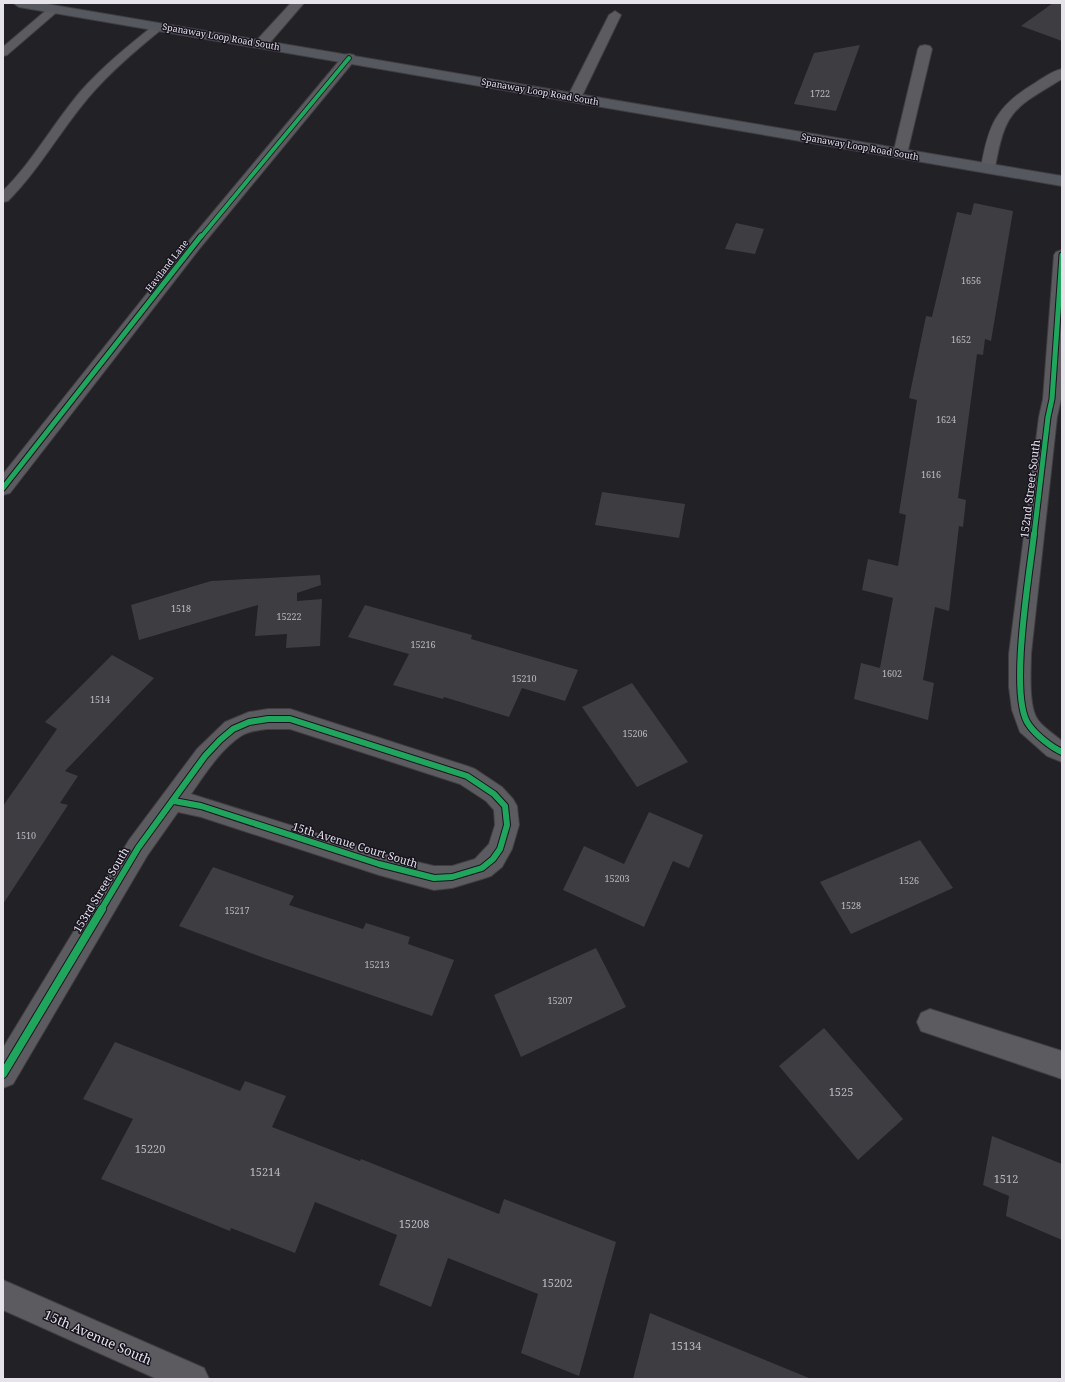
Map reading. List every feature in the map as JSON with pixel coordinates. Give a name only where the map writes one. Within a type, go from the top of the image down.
[{"type":"main road","name":"Spanaway Loop Road South","points":[[19,3],[349,58],[1062,181]]},
{"type":"street","points":[[261,44],[298,3]]},
{"type":"street","points":[[574,98],[615,15]]},
{"type":"street","points":[[900,154],[926,49]]},
{"type":"street","name":"Haviland Lane","points":[[3,488],[194,245],[349,58]]},
{"type":"street","points":[[988,168],[992,145],[1001,120],[1011,106],[1062,73]]},
{"type":"street","name":"152nd Street South","points":[[1062,255],[1057,400],[1048,425],[1020,654],[1023,710],[1028,725],[1056,749],[1062,752]]},
{"type":"street","name":"15th Avenue Court South","points":[[174,801],[201,806],[379,864],[434,878],[452,877],[482,868],[500,849],[507,826],[504,806],[494,794],[467,776],[290,718],[268,718],[249,722],[233,729]]},
{"type":"street","name":"153rd Street South","points":[[3,1074],[138,848],[174,801],[205,756],[233,729]]},
{"type":"street","points":[[930,1022],[1062,1065]]},
{"type":"street","name":"15th Avenue South","points":[[3,1295],[193,1379]]},
{"type":"lane","points":[[3,53],[54,9]]},
{"type":"lane","points":[[3,198],[29,169],[83,96],[106,70],[158,27]]},
{"type":"building","points":[[1053,3],[1062,3],[1062,41],[1021,26]]},
{"type":"building","points":[[860,45],[836,111],[794,104],[814,53]]},
{"type":"building","points":[[974,203],[1013,211],[991,341],[985,339],[983,355],[977,354],[958,498],[966,500],[963,527],[959,526],[949,611],[935,607],[923,680],[934,683],[928,720],[854,699],[861,663],[880,668],[893,598],[862,590],[868,559],[898,566],[906,515],[899,513],[917,400],[909,398],[926,316],[932,317],[957,212],[971,215]]},
{"type":"building","points":[[736,223],[764,229],[755,254],[725,249]]},
{"type":"building","points":[[602,492],[685,504],[679,538],[595,525]]},
{"type":"building","points":[[320,575],[321,585],[297,593],[297,601],[322,599],[320,646],[286,648],[287,634],[255,636],[258,605],[139,640],[131,605],[211,581]]},
{"type":"building","points":[[365,605],[472,635],[471,639],[578,670],[565,701],[522,688],[509,717],[444,697],[443,699],[393,685],[409,654],[348,637]]},
{"type":"building","points":[[112,655],[154,678],[65,771],[78,776],[60,803],[68,805],[3,904],[3,806],[57,729],[45,722]]},
{"type":"building","points":[[632,683],[688,762],[637,787],[582,707]]},
{"type":"building","points":[[649,812],[703,835],[689,868],[673,861],[644,927],[563,890],[584,846],[624,864]]},
{"type":"building","points":[[920,840],[953,888],[851,934],[820,882]]},
{"type":"building","points":[[213,867],[294,896],[289,905],[363,929],[366,923],[410,937],[408,944],[454,960],[432,1016],[264,958],[179,926]]},
{"type":"building","points":[[596,948],[626,1007],[521,1057],[494,995]]},
{"type":"building","points":[[824,1028],[903,1119],[858,1160],[779,1066]]},
{"type":"building","points":[[115,1042],[240,1091],[245,1081],[286,1096],[272,1127],[360,1161],[361,1159],[499,1214],[504,1199],[616,1242],[579,1376],[521,1353],[538,1294],[448,1258],[431,1307],[379,1285],[397,1235],[315,1202],[295,1253],[231,1228],[230,1231],[101,1179],[133,1119],[83,1099]]},
{"type":"building","points":[[992,1136],[1062,1164],[1062,1240],[1006,1216],[1009,1196],[983,1185]]},
{"type":"building","points":[[650,1313],[809,1378],[809,1379],[633,1379]]},
{"type":"cycle path","points":[[3,488],[194,245],[349,58]]},
{"type":"cycle path","points":[[1062,255],[1052,399],[1048,417],[1020,654],[1020,687],[1023,710],[1028,725],[1055,749],[1062,752]]},
{"type":"cycle path","points":[[3,1074],[138,848],[205,756],[233,729],[249,722],[268,719],[290,719],[467,776],[494,794],[505,806],[507,825],[500,849],[493,859],[482,868],[452,877],[434,878],[379,864],[201,806],[174,801]]}]
